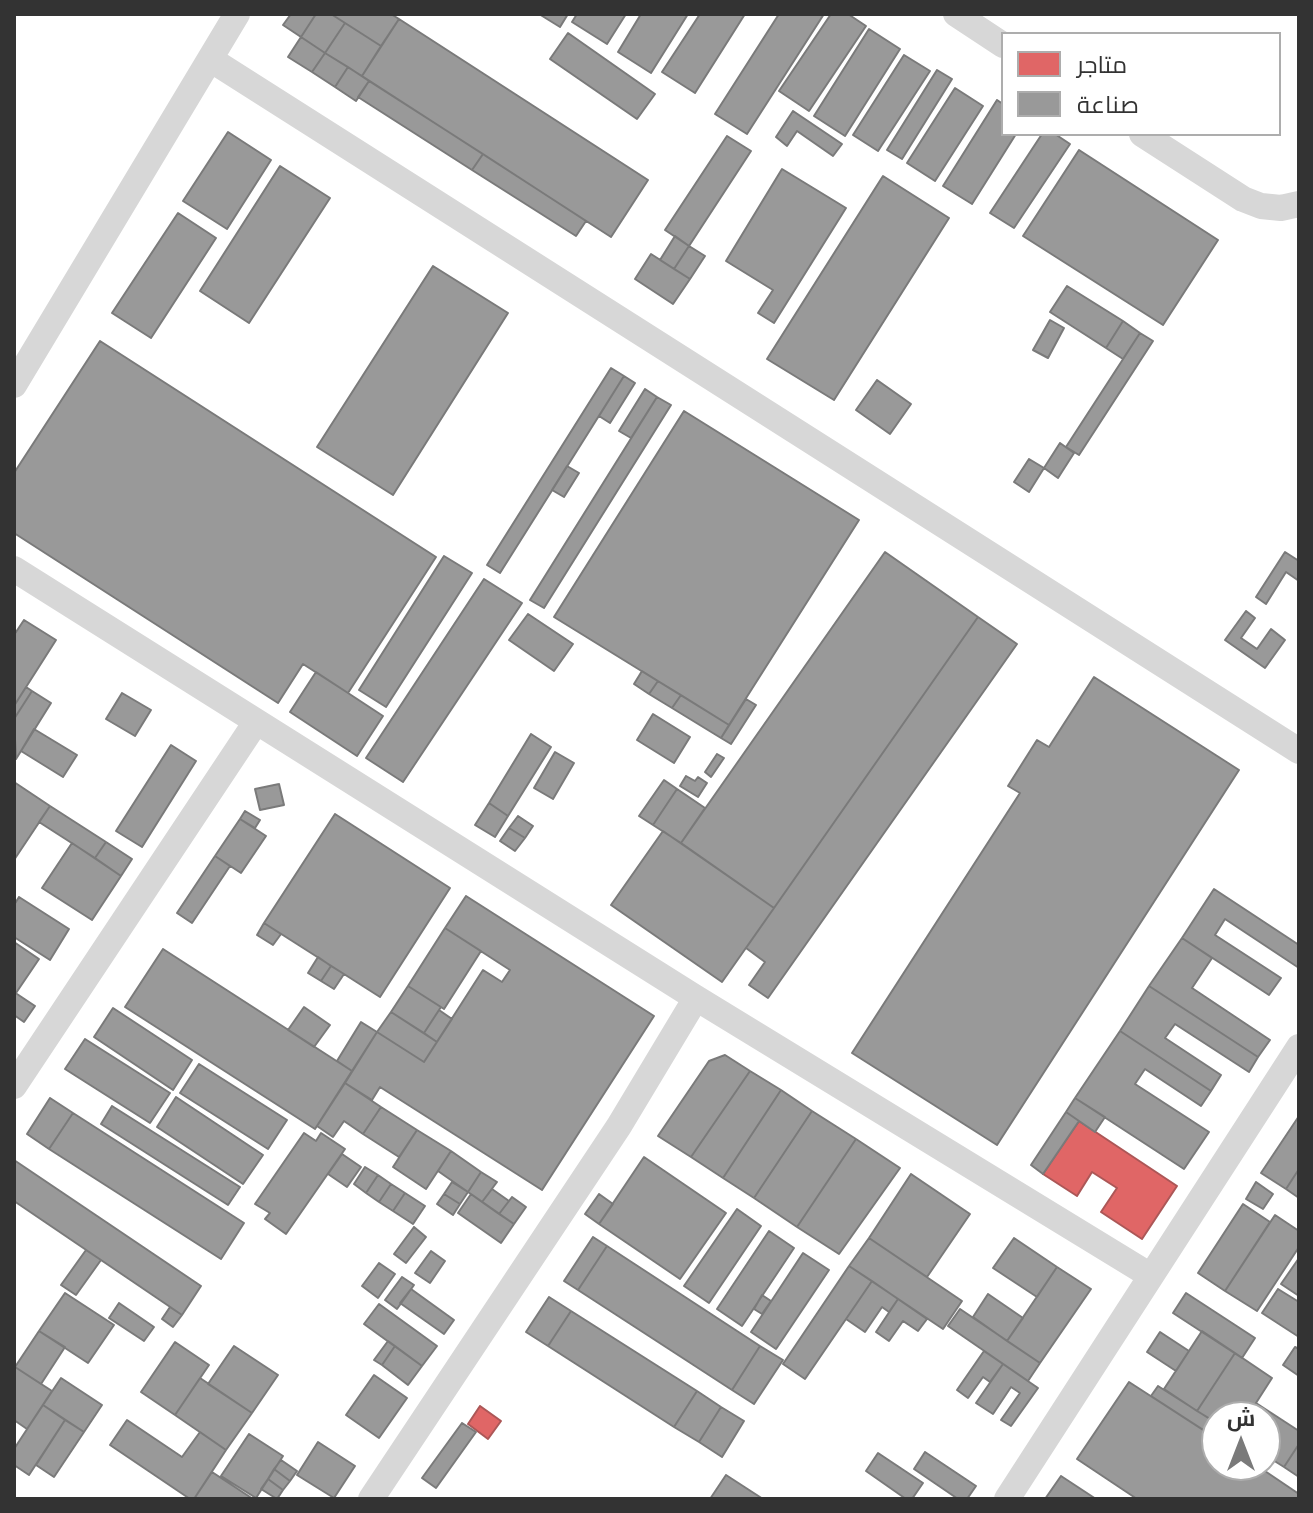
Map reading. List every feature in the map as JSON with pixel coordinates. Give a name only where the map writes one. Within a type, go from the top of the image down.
[{"type":"street","points":[[14,385],[237,14]]},
{"type":"street","points":[[956,14],[1001,44]]},
{"type":"street","points":[[210,59],[1299,751]]},
{"type":"street","points":[[1145,136],[1243,199],[1261,206],[1281,208],[1299,204]]},
{"type":"street","points":[[14,569],[696,998],[1151,1276]]},
{"type":"street","points":[[14,1086],[256,722]]},
{"type":"street","points":[[371,1499],[619,1126],[696,998]]},
{"type":"street","points":[[1007,1499],[1299,1047]]},
{"type":"building: متاجر","points":[[1079,1121],[1177,1186],[1142,1239],[1101,1212],[1117,1188],[1092,1172],[1077,1196],[1043,1174]]},
{"type":"building: متاجر","points":[[480,1406],[501,1421],[488,1439],[468,1424]]},
{"type":"building: صناعة","points":[[291,14],[316,14],[301,37],[283,25]]},
{"type":"building: صناعة","points":[[316,14],[331,14],[345,23],[325,53],[301,37]]},
{"type":"building: صناعة","points":[[331,14],[391,14],[399,19],[381,46]]},
{"type":"building: صناعة","points":[[539,14],[568,14],[560,27]]},
{"type":"building: صناعة","points":[[577,14],[626,14],[607,44],[572,22]]},
{"type":"building: صناعة","points":[[641,14],[688,14],[651,73],[618,52]]},
{"type":"building: صناعة","points":[[700,14],[745,14],[695,93],[662,72]]},
{"type":"building: صناعة","points":[[779,14],[824,14],[747,134],[715,114]]},
{"type":"building: صناعة","points":[[831,14],[848,14],[866,26],[809,111],[779,91]]},
{"type":"building: صناعة","points":[[399,19],[648,180],[611,237],[362,76]]},
{"type":"building: صناعة","points":[[345,23],[381,46],[362,76],[325,53]]},
{"type":"building: صناعة","points":[[869,29],[900,49],[845,136],[814,116]]},
{"type":"building: صناعة","points":[[568,33],[655,94],[637,119],[550,59]]},
{"type":"building: صناعة","points":[[301,37],[325,53],[312,72],[288,57]]},
{"type":"building: صناعة","points":[[325,53],[348,67],[335,87],[312,72]]},
{"type":"building: صناعة","points":[[904,55],[930,71],[878,151],[853,135]]},
{"type":"building: صناعة","points":[[348,67],[369,81],[356,101],[335,87]]},
{"type":"building: صناعة","points":[[937,70],[952,79],[902,159],[887,150]]},
{"type":"building: صناعة","points":[[369,81],[483,154],[472,170],[358,97]]},
{"type":"building: صناعة","points":[[955,88],[983,106],[935,181],[907,163]]},
{"type":"building: صناعة","points":[[997,100],[1001,103],[1001,136],[1015,136],[972,204],[943,186]]},
{"type":"building: صناعة","points":[[793,111],[842,144],[833,156],[797,131],[787,146],[776,137]]},
{"type":"building: صناعة","points":[[228,132],[271,160],[227,229],[183,201]]},
{"type":"building: صناعة","points":[[727,136],[751,151],[689,246],[665,230]]},
{"type":"building: صناعة","points":[[1041,136],[1058,136],[1070,144],[1014,228],[990,213]]},
{"type":"building: صناعة","points":[[1079,150],[1218,240],[1163,325],[1023,236]]},
{"type":"building: صناعة","points":[[483,154],[586,221],[576,236],[472,170]]},
{"type":"building: صناعة","points":[[280,166],[330,198],[249,323],[200,291]]},
{"type":"building: صناعة","points":[[782,169],[846,208],[774,323],[758,313],[773,290],[726,261]]},
{"type":"building: صناعة","points":[[883,176],[949,218],[834,400],[767,359]]},
{"type":"building: صناعة","points":[[178,213],[216,238],[151,338],[112,313]]},
{"type":"building: صناعة","points":[[675,236],[689,246],[674,269],[660,260]]},
{"type":"building: صناعة","points":[[689,246],[705,256],[690,279],[674,269]]},
{"type":"building: صناعة","points":[[651,254],[690,279],[673,304],[635,279]]},
{"type":"building: صناعة","points":[[433,266],[508,313],[393,495],[317,447]]},
{"type":"building: صناعة","points":[[1067,286],[1123,321],[1106,348],[1050,312]]},
{"type":"building: صناعة","points":[[1050,320],[1064,328],[1048,358],[1033,350]]},
{"type":"building: صناعة","points":[[1123,321],[1140,333],[1123,359],[1106,348]]},
{"type":"building: صناعة","points":[[1140,333],[1153,341],[1079,455],[1066,447]]},
{"type":"building: صناعة","points":[[100,341],[436,557],[348,693],[303,664],[278,703],[14,533],[14,473]]},
{"type":"building: صناعة","points":[[611,368],[624,376],[500,573],[487,565]]},
{"type":"building: صناعة","points":[[624,376],[635,383],[610,423],[599,416]]},
{"type":"building: صناعة","points":[[877,380],[911,404],[890,434],[856,410]]},
{"type":"building: صناعة","points":[[645,389],[657,397],[631,438],[619,431]]},
{"type":"building: صناعة","points":[[657,397],[671,405],[544,608],[530,600]]},
{"type":"building: صناعة","points":[[684,411],[859,520],[729,725],[554,617]]},
{"type":"building: صناعة","points":[[1060,443],[1074,453],[1058,478],[1044,468]]},
{"type":"building: صناعة","points":[[1029,459],[1044,468],[1029,492],[1014,482]]},
{"type":"building: صناعة","points":[[567,466],[579,473],[564,497],[552,490]]},
{"type":"building: صناعة","points":[[885,552],[978,617],[774,908],[681,843]]},
{"type":"building: صناعة","points":[[1285,552],[1299,561],[1299,581],[1286,572],[1266,604],[1256,597]]},
{"type":"building: صناعة","points":[[444,556],[472,573],[386,707],[359,690]]},
{"type":"building: صناعة","points":[[484,579],[522,603],[403,782],[366,758]]},
{"type":"building: صناعة","points":[[1246,611],[1255,618],[1241,638],[1257,649],[1271,629],[1285,640],[1265,668],[1225,640]]},
{"type":"building: صناعة","points":[[528,614],[573,644],[554,671],[509,640]]},
{"type":"building: صناعة","points":[[978,617],[1017,644],[768,998],[749,985],[765,962],[746,948]]},
{"type":"building: صناعة","points":[[24,620],[56,640],[14,706],[14,635]]},
{"type":"building: صناعة","points":[[642,671],[658,681],[649,694],[634,684]]},
{"type":"building: صناعة","points":[[316,672],[383,716],[357,756],[290,712]]},
{"type":"building: صناعة","points":[[1094,677],[1239,770],[997,1145],[852,1053],[1020,793],[1008,786],[1037,740],[1049,747]]},
{"type":"building: صناعة","points":[[658,681],[681,695],[672,708],[649,694]]},
{"type":"building: صناعة","points":[[26,687],[32,691],[14,719],[14,706]]},
{"type":"building: صناعة","points":[[32,691],[51,703],[16,759],[14,719]]},
{"type":"building: صناعة","points":[[122,693],[151,710],[135,736],[106,719]]},
{"type":"building: صناعة","points":[[681,695],[729,725],[721,738],[672,708]]},
{"type":"building: صناعة","points":[[746,699],[756,705],[731,744],[721,738]]},
{"type":"building: صناعة","points":[[653,714],[690,737],[674,763],[637,740]]},
{"type":"building: صناعة","points":[[34,729],[77,755],[63,777],[21,751]]},
{"type":"building: صناعة","points":[[531,734],[551,747],[508,816],[489,803]]},
{"type":"building: صناعة","points":[[171,745],[196,761],[142,847],[116,831]]},
{"type":"building: صناعة","points":[[555,752],[574,763],[553,799],[534,788]]},
{"type":"building: صناعة","points":[[717,754],[724,758],[711,777],[705,772]]},
{"type":"building: صناعة","points":[[686,776],[695,781],[698,777],[707,783],[698,797],[680,786]]},
{"type":"building: صناعة","points":[[664,780],[677,789],[653,825],[639,816]]},
{"type":"building: صناعة","points":[[14,782],[50,806],[14,860]]},
{"type":"building: صناعة","points":[[279,784],[284,805],[260,810],[255,789]]},
{"type":"building: صناعة","points":[[677,789],[705,808],[681,843],[653,825]]},
{"type":"building: صناعة","points":[[489,803],[508,816],[495,837],[475,825]]},
{"type":"building: صناعة","points":[[50,806],[106,842],[95,858],[39,822]]},
{"type":"building: صناعة","points":[[245,811],[260,820],[255,828],[240,819]]},
{"type":"building: صناعة","points":[[335,814],[450,888],[380,997],[264,923]]},
{"type":"building: صناعة","points":[[518,816],[533,826],[525,838],[509,828]]},
{"type":"building: صناعة","points":[[240,819],[266,836],[241,873],[215,856]]},
{"type":"building: صناعة","points":[[509,828],[525,838],[515,851],[500,841]]},
{"type":"building: صناعة","points":[[663,831],[774,908],[722,982],[611,905]]},
{"type":"building: صناعة","points":[[106,842],[132,859],[121,876],[95,858]]},
{"type":"building: صناعة","points":[[72,843],[121,876],[92,920],[42,888]]},
{"type":"building: صناعة","points":[[215,856],[230,866],[192,923],[177,913]]},
{"type":"building: صناعة","points":[[1214,889],[1299,945],[1299,968],[1225,919],[1215,935],[1281,978],[1269,995],[1182,938]]},
{"type":"building: صناعة","points":[[466,896],[654,1016],[542,1190],[380,1087],[372,1100],[345,1083],[377,1032],[424,1062],[483,970],[502,982],[510,970],[445,928]]},
{"type":"building: صناعة","points":[[19,897],[69,929],[50,960],[14,937],[14,905]]},
{"type":"building: صناعة","points":[[264,923],[281,934],[273,945],[257,935]]},
{"type":"building: صناعة","points":[[445,928],[481,951],[444,1009],[408,986]]},
{"type":"building: صناعة","points":[[1182,938],[1212,958],[1192,988],[1270,1040],[1258,1057],[1149,986]]},
{"type":"building: صناعة","points":[[14,942],[39,959],[16,993],[14,992]]},
{"type":"building: صناعة","points":[[163,949],[352,1071],[315,1129],[125,1007]]},
{"type":"building: صناعة","points":[[318,957],[331,966],[321,981],[308,973]]},
{"type":"building: صناعة","points":[[331,966],[344,974],[334,989],[321,981]]},
{"type":"building: صناعة","points":[[408,986],[441,1007],[424,1033],[391,1012]]},
{"type":"building: صناعة","points":[[1149,986],[1258,1057],[1249,1072],[1175,1024],[1165,1038],[1221,1075],[1211,1091],[1120,1031]]},
{"type":"building: صناعة","points":[[14,992],[35,1006],[24,1022],[14,1015]]},
{"type":"building: صناعة","points":[[304,1007],[330,1025],[314,1047],[288,1030]]},
{"type":"building: صناعة","points":[[113,1008],[192,1060],[173,1090],[94,1037]]},
{"type":"building: صناعة","points":[[439,1010],[452,1019],[437,1042],[424,1033]]},
{"type":"building: صناعة","points":[[391,1012],[437,1042],[424,1062],[377,1032]]},
{"type":"building: صناعة","points":[[361,1022],[377,1032],[352,1071],[337,1061]]},
{"type":"building: صناعة","points":[[1120,1031],[1211,1091],[1201,1106],[1145,1069],[1135,1084],[1209,1132],[1184,1169],[1075,1098]]},
{"type":"building: صناعة","points":[[85,1039],[170,1093],[150,1123],[65,1069]]},
{"type":"building: صناعة","points":[[725,1055],[750,1071],[691,1157],[658,1136],[709,1061]]},
{"type":"building: صناعة","points":[[199,1064],[287,1120],[268,1149],[180,1093]]},
{"type":"building: صناعة","points":[[750,1071],[781,1090],[723,1178],[691,1157]]},
{"type":"building: صناعة","points":[[345,1083],[381,1107],[363,1134],[344,1121],[333,1137],[317,1126]]},
{"type":"building: صناعة","points":[[781,1090],[812,1111],[754,1198],[723,1178]]},
{"type":"building: صناعة","points":[[176,1097],[263,1155],[243,1184],[157,1127]]},
{"type":"building: صناعة","points":[[50,1098],[73,1113],[49,1149],[27,1134]]},
{"type":"building: صناعة","points":[[1075,1098],[1105,1117],[1095,1132],[1066,1112]]},
{"type":"building: صناعة","points":[[112,1106],[240,1187],[228,1205],[101,1124]]},
{"type":"building: صناعة","points":[[381,1107],[417,1130],[399,1157],[363,1134]]},
{"type":"building: صناعة","points":[[812,1111],[856,1139],[797,1227],[754,1198]]},
{"type":"building: صناعة","points":[[1066,1112],[1079,1121],[1043,1174],[1031,1165]]},
{"type":"building: صناعة","points":[[73,1113],[244,1223],[221,1259],[49,1149]]},
{"type":"building: صناعة","points":[[1299,1116],[1299,1169],[1286,1189],[1261,1173]]},
{"type":"building: صناعة","points":[[417,1130],[451,1151],[426,1189],[393,1167]]},
{"type":"building: صناعة","points":[[304,1133],[316,1141],[321,1133],[345,1149],[286,1234],[265,1219],[270,1213],[255,1204]]},
{"type":"building: صناعة","points":[[856,1139],[900,1168],[839,1254],[797,1227]]},
{"type":"building: صناعة","points":[[451,1151],[481,1172],[468,1192],[438,1171]]},
{"type":"building: صناعة","points":[[342,1154],[361,1167],[347,1187],[328,1174]]},
{"type":"building: صناعة","points":[[644,1157],[726,1213],[680,1279],[599,1224]]},
{"type":"building: صناعة","points":[[14,1160],[201,1286],[182,1315],[14,1201]]},
{"type":"building: صناعة","points":[[365,1167],[378,1175],[366,1193],[354,1184]]},
{"type":"building: صناعة","points":[[1299,1169],[1299,1198],[1286,1189]]},
{"type":"building: صناعة","points":[[481,1172],[497,1182],[482,1202],[468,1192]]},
{"type":"building: صناعة","points":[[911,1174],[970,1214],[927,1277],[869,1238]]},
{"type":"building: صناعة","points":[[378,1175],[391,1184],[379,1202],[366,1193]]},
{"type":"building: صناعة","points":[[452,1182],[468,1192],[460,1204],[444,1194]]},
{"type":"building: صناعة","points":[[1256,1182],[1273,1194],[1263,1209],[1246,1199]]},
{"type":"building: صناعة","points":[[391,1184],[405,1193],[393,1211],[379,1202]]},
{"type":"building: صناعة","points":[[492,1189],[509,1201],[499,1214],[482,1202]]},
{"type":"building: صناعة","points":[[405,1193],[425,1206],[413,1224],[393,1211]]},
{"type":"building: صناعة","points":[[444,1194],[460,1204],[453,1215],[437,1204]]},
{"type":"building: صناعة","points":[[471,1194],[514,1224],[501,1243],[458,1213]]},
{"type":"building: صناعة","points":[[599,1194],[613,1204],[599,1224],[585,1214]]},
{"type":"building: صناعة","points":[[512,1197],[526,1207],[514,1224],[499,1214]]},
{"type":"building: صناعة","points":[[1243,1204],[1270,1222],[1225,1291],[1198,1273]]},
{"type":"building: صناعة","points":[[737,1209],[761,1226],[709,1303],[684,1286]]},
{"type":"building: صناعة","points":[[1275,1215],[1299,1231],[1299,1247],[1257,1311],[1225,1291]]},
{"type":"building: صناعة","points":[[414,1227],[426,1237],[406,1263],[394,1254]]},
{"type":"building: صناعة","points":[[769,1231],[794,1248],[742,1326],[717,1309]]},
{"type":"building: صناعة","points":[[593,1237],[607,1246],[578,1290],[564,1281]]},
{"type":"building: صناعة","points":[[869,1238],[962,1301],[943,1329],[849,1266]]},
{"type":"building: صناعة","points":[[1014,1238],[1057,1267],[1037,1297],[993,1268]]},
{"type":"building: صناعة","points":[[607,1246],[760,1346],[732,1390],[578,1290]]},
{"type":"building: صناعة","points":[[86,1250],[101,1260],[76,1295],[61,1285]]},
{"type":"building: صناعة","points":[[431,1251],[445,1261],[430,1283],[415,1273]]},
{"type":"building: صناعة","points":[[803,1253],[829,1270],[776,1349],[751,1332]]},
{"type":"building: صناعة","points":[[1299,1258],[1299,1296],[1281,1284]]},
{"type":"building: صناعة","points":[[379,1263],[395,1274],[378,1298],[362,1286]]},
{"type":"building: صناعة","points":[[849,1266],[872,1281],[805,1379],[783,1364]]},
{"type":"building: صناعة","points":[[1057,1267],[1091,1289],[1040,1363],[1007,1341]]},
{"type":"building: صناعة","points":[[402,1277],[414,1285],[397,1309],[385,1300]]},
{"type":"building: صناعة","points":[[872,1281],[898,1299],[889,1312],[882,1307],[865,1332],[846,1319]]},
{"type":"building: صناعة","points":[[411,1289],[454,1320],[444,1334],[400,1303]]},
{"type":"building: صناعة","points":[[1278,1289],[1299,1302],[1299,1337],[1262,1313]]},
{"type":"building: صناعة","points":[[65,1293],[114,1325],[88,1363],[39,1331]]},
{"type":"building: صناعة","points":[[1186,1293],[1255,1338],[1242,1358],[1173,1313]]},
{"type":"building: صناعة","points":[[988,1294],[1023,1318],[1007,1341],[973,1317]]},
{"type":"building: صناعة","points":[[762,1295],[771,1301],[762,1314],[754,1309]]},
{"type":"building: صناعة","points":[[549,1297],[571,1311],[548,1346],[526,1332]]},
{"type":"building: صناعة","points":[[898,1299],[927,1319],[918,1331],[903,1321],[889,1341],[876,1332]]},
{"type":"building: صناعة","points":[[119,1303],[154,1327],[144,1341],[109,1318]]},
{"type":"building: صناعة","points":[[379,1304],[437,1346],[422,1366],[364,1324]]},
{"type":"building: صناعة","points":[[170,1307],[182,1315],[173,1327],[162,1319]]},
{"type":"building: صناعة","points":[[960,1309],[1040,1363],[1028,1381],[948,1326]]},
{"type":"building: صناعة","points":[[571,1311],[697,1391],[674,1427],[548,1346]]},
{"type":"building: صناعة","points":[[39,1331],[65,1347],[41,1384],[15,1367]]},
{"type":"building: صناعة","points":[[1202,1331],[1235,1353],[1197,1411],[1164,1389]]},
{"type":"building: صناعة","points":[[1160,1332],[1189,1351],[1176,1371],[1147,1352]]},
{"type":"building: صناعة","points":[[388,1341],[395,1346],[382,1365],[374,1360]]},
{"type":"building: صناعة","points":[[175,1342],[209,1365],[175,1415],[141,1392]]},
{"type":"building: صناعة","points":[[234,1346],[278,1375],[252,1413],[208,1384]]},
{"type":"building: صناعة","points":[[395,1346],[422,1366],[408,1385],[382,1365]]},
{"type":"building: صناعة","points":[[760,1346],[783,1360],[754,1404],[732,1390]]},
{"type":"building: صناعة","points":[[1295,1347],[1299,1349],[1299,1376],[1283,1365]]},
{"type":"building: صناعة","points":[[984,1351],[1003,1364],[990,1382],[983,1377],[968,1398],[957,1390]]},
{"type":"building: صناعة","points":[[1235,1353],[1272,1378],[1257,1401],[1204,1401]]},
{"type":"building: صناعة","points":[[1003,1364],[1038,1388],[1011,1426],[1001,1420],[1020,1393],[1011,1387],[993,1414],[976,1403]]},
{"type":"building: صناعة","points":[[15,1367],[52,1391],[27,1429],[14,1420]]},
{"type":"building: صناعة","points":[[374,1375],[407,1398],[379,1438],[346,1415]]},
{"type":"building: صناعة","points":[[61,1378],[102,1405],[84,1432],[43,1405]]},
{"type":"building: صناعة","points":[[200,1378],[252,1413],[226,1450],[175,1415]]},
{"type":"building: صناعة","points":[[1129,1382],[1201,1429],[1201,1481],[1280,1481],[1299,1494],[1299,1499],[1137,1499],[1077,1459]]},
{"type":"building: صناعة","points":[[1158,1386],[1201,1413],[1201,1428],[1151,1396]]},
{"type":"building: صناعة","points":[[697,1391],[721,1407],[699,1442],[674,1427]]},
{"type":"building: صناعة","points":[[43,1405],[65,1420],[29,1475],[14,1465],[14,1449]]},
{"type":"building: صناعة","points":[[721,1407],[744,1421],[722,1457],[699,1442]]},
{"type":"building: صناعة","points":[[1281,1419],[1299,1431],[1299,1444],[1284,1467],[1281,1465]]},
{"type":"building: صناعة","points":[[65,1420],[84,1432],[54,1477],[36,1465]]},
{"type":"building: صناعة","points":[[127,1420],[182,1457],[200,1432],[226,1450],[194,1499],[110,1445]]},
{"type":"building: صناعة","points":[[462,1423],[476,1432],[436,1488],[422,1478]]},
{"type":"building: صناعة","points":[[249,1434],[283,1456],[256,1498],[221,1476]]},
{"type":"building: صناعة","points":[[318,1442],[355,1466],[334,1498],[297,1475]]},
{"type":"building: صناعة","points":[[1299,1444],[1299,1477],[1284,1467]]},
{"type":"building: صناعة","points":[[925,1452],[976,1486],[967,1499],[958,1499],[914,1469]]},
{"type":"building: صناعة","points":[[878,1453],[923,1483],[912,1499],[906,1499],[866,1471]]},
{"type":"building: صناعة","points":[[281,1460],[297,1471],[290,1481],[274,1469]]},
{"type":"building: صناعة","points":[[274,1469],[290,1481],[283,1490],[268,1479]]},
{"type":"building: صناعة","points":[[212,1472],[250,1497],[249,1499],[194,1499]]},
{"type":"building: صناعة","points":[[726,1475],[763,1499],[710,1499]]},
{"type":"building: صناعة","points":[[1061,1476],[1096,1499],[1045,1499]]},
{"type":"building: صناعة","points":[[268,1479],[283,1490],[277,1499],[261,1489]]}]
